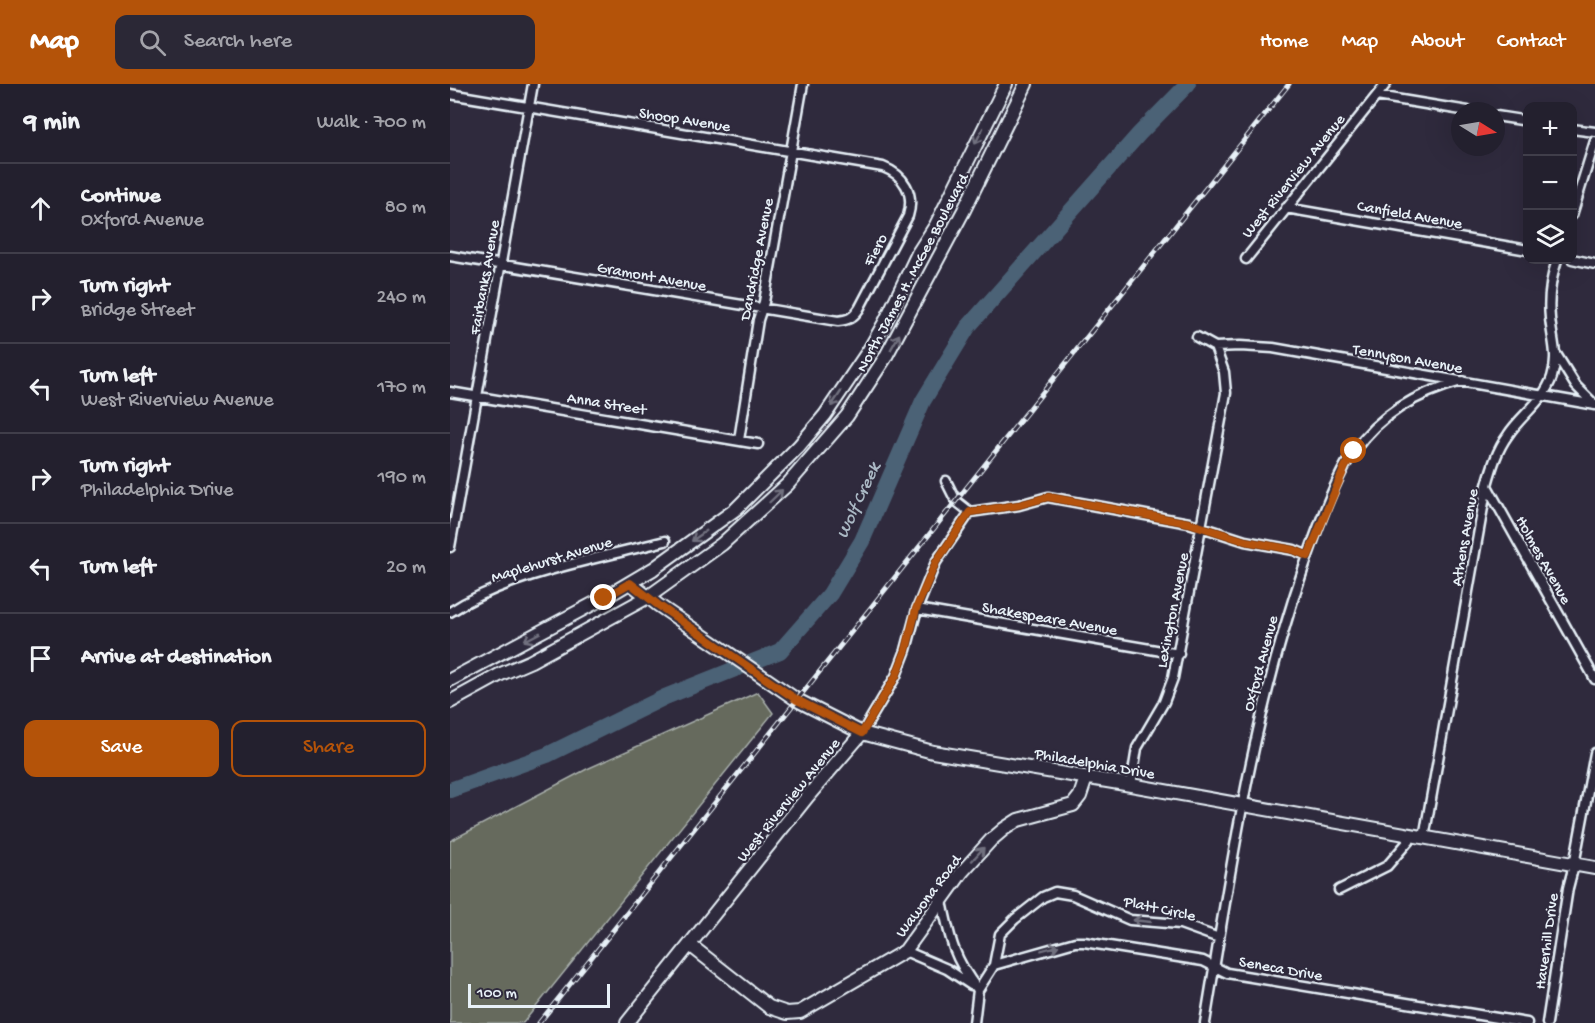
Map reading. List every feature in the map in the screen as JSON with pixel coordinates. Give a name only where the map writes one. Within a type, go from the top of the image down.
[{"type":"main road","name":"North James H. McGee Boulevard","points":[[450,681],[630,583],[736,509],[764,483],[825,416],[869,350],[918,254],[936,225],[1006,84]]},
{"type":"main road","name":"North James H. McGee Boulevard","points":[[450,702],[648,597],[713,551],[757,514],[794,477],[847,416],[898,335],[979,182],[1026,84]]},
{"type":"main road","name":"Philadelphia Drive","points":[[630,583],[685,624],[797,700],[862,733],[933,752],[1595,868]]},
{"type":"main road","name":"West Riverview Avenue","points":[[627,1023],[808,796],[862,733]]},
{"type":"main road","name":"Wawona Road","points":[[690,945],[769,1007],[801,1017],[905,951],[962,872],[1004,829],[1035,815],[1073,805],[1080,796],[1086,778]]},
{"type":"street","name":"Fairbanks Avenue","points":[[450,547],[454,506],[478,396],[533,84]]},
{"type":"street","name":"Dandridge Avenue","points":[[739,440],[803,84]]},
{"type":"street","name":"West Riverview Avenue","points":[[1246,258],[1386,84]]},
{"type":"street","name":"Shoop Avenue","points":[[450,94],[883,167],[897,174],[907,187]]},
{"type":"street","points":[[1377,96],[1451,108]]},
{"type":"street","points":[[1505,117],[1523,120]]},
{"type":"street","points":[[1577,130],[1595,132]]},
{"type":"street","points":[[1574,210],[1595,141]]},
{"type":"street","name":"Fiero","points":[[848,319],[853,317],[859,309],[908,216],[911,200],[907,187]]},
{"type":"street","name":"Canfield Avenue","points":[[1286,208],[1523,249]]},
{"type":"street","name":"Gramont Avenue","points":[[450,256],[838,321],[848,319]]},
{"type":"street","points":[[1577,260],[1595,264]]},
{"type":"street","name":"Athens Avenue","points":[[1418,838],[1487,485],[1501,445],[1513,428],[1534,406],[1551,381],[1557,354],[1550,319],[1550,302],[1556,264]]},
{"type":"street","points":[[1197,337],[1215,347]]},
{"type":"street","name":"Tennyson Avenue","points":[[1215,347],[1274,348],[1595,405]]},
{"type":"street","name":"Lexington Avenue","points":[[1131,785],[1137,748],[1164,702],[1179,654],[1226,393],[1224,372],[1215,347]]},
{"type":"street","points":[[1557,354],[1576,386],[1595,405]]},
{"type":"street","name":"Oxford Avenue","points":[[1204,1023],[1242,805],[1267,687],[1308,556],[1345,467],[1354,451],[1370,432],[1392,412],[1406,404],[1437,388],[1462,381]]},
{"type":"street","name":"Anna Street","points":[[450,392],[758,444]]},
{"type":"street","points":[[946,481],[956,501],[970,512],[1019,505],[1048,497],[1189,523],[1245,541],[1294,550],[1308,556]]},
{"type":"street","name":"Holmes Avenue","points":[[1487,485],[1595,680]]},
{"type":"street","name":"West Riverview Avenue","points":[[862,733],[896,676],[906,650],[916,609],[936,562],[970,512]]},
{"type":"street","name":"Maplehurst Avenue","points":[[450,612],[470,599],[552,570],[665,541]]},
{"type":"street","name":"Shakespeare Avenue","points":[[916,609],[1179,654]]},
{"type":"street","points":[[1574,865],[1595,753]]},
{"type":"street","points":[[1339,890],[1388,866],[1418,838]]},
{"type":"street","name":"Haverhill Drive","points":[[1547,1023],[1568,888],[1574,865]]},
{"type":"street","name":"Platt Circle","points":[[994,965],[1000,934],[1043,897],[1055,892],[1073,895],[1130,920],[1180,924],[1219,938]]},
{"type":"street","points":[[942,901],[955,954],[963,971],[978,990]]},
{"type":"street","name":"Seneca Drive","points":[[994,965],[1036,952],[1084,942],[1203,961],[1227,973],[1527,1023]]},
{"type":"street","points":[[905,951],[947,969],[978,990]]},
{"type":"street","points":[[974,1023],[978,990],[994,965]]},
{"type":"green space","points":[[758,692],[773,713],[523,1023],[450,1023],[450,841],[587,769]]},
{"type":"waterway","name":"Wolf Creek","points":[[450,790],[547,755],[665,697],[780,651],[830,594],[862,541],[923,401],[968,327],[1139,134],[1188,84]]},
{"type":"railway","points":[[539,1023],[1289,84]]},
{"type":"route","points":[[604,598],[630,583],[658,605],[797,700],[862,733],[896,676],[906,650],[916,609],[936,562],[970,512],[1019,505],[1048,497],[1189,523],[1216,533],[1294,550],[1308,556],[1345,467],[1354,451]]}]
